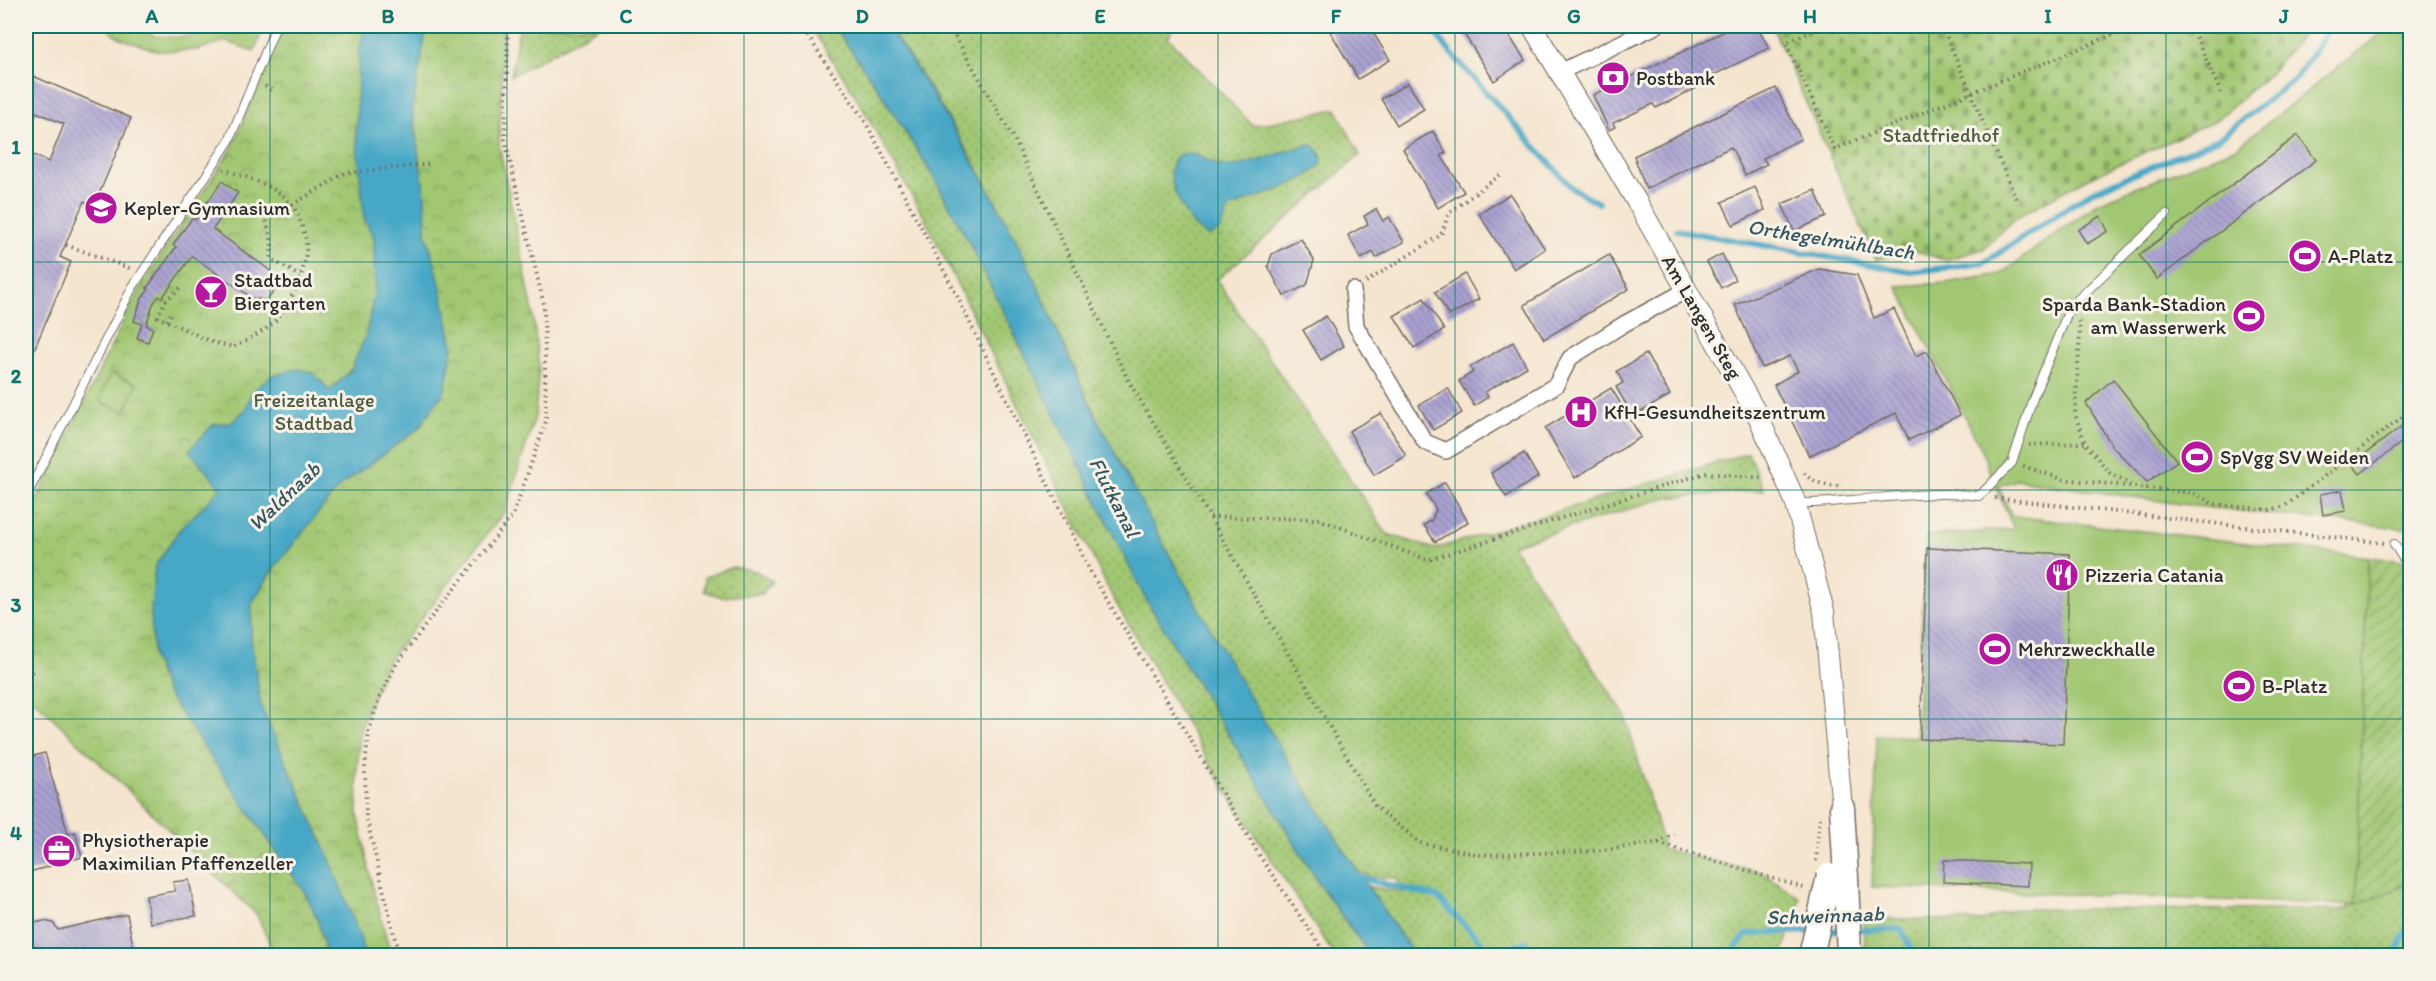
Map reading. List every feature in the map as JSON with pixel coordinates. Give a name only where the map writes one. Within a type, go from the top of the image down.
[{"type":"main road","points":[[1811,956],[1830,874],[1831,810]]},
{"type":"main road","points":[[1830,874],[1850,956]]},
{"type":"street","name":"Am Langen Steg","points":[[1532,26],[1687,290],[1759,418],[1795,501],[1824,612],[1831,810]]},
{"type":"street","points":[[1560,72],[1656,26]]},
{"type":"street","points":[[1353,290],[1356,326],[1425,442],[1446,451],[1556,385],[1570,358],[1624,324],[1687,290]]},
{"type":"lane","points":[[26,496],[132,288],[229,141],[276,26]]},
{"type":"lane","points":[[1795,501],[1812,504],[1892,497],[1962,494],[1979,496],[2012,463],[2041,377],[2070,307],[2167,214]]},
{"type":"lane","points":[[2394,544],[2410,569]]},
{"type":"path","points":[[399,956],[366,816],[365,766],[369,732],[379,698],[396,665],[513,515],[546,421],[544,305],[505,140],[508,26]]},
{"type":"path","points":[[801,26],[866,123],[897,181],[958,298],[1096,582],[1261,858],[1327,956]]},
{"type":"path","points":[[949,26],[1014,139],[1128,381],[1210,517],[1375,806],[1420,843],[1481,855],[1596,851],[1657,843],[1674,834]]},
{"type":"path","points":[[1823,26],[1786,43],[1835,149],[2133,26]]},
{"type":"path","points":[[1941,26],[2017,201]]},
{"type":"path","points":[[2191,26],[2221,93]]},
{"type":"path","points":[[292,205],[345,173],[432,164]]},
{"type":"path","points":[[180,288],[165,301],[158,317],[212,342],[232,347],[252,337],[273,322],[290,299],[304,265],[306,237],[292,205],[273,189],[213,165]]},
{"type":"path","points":[[1353,290],[1441,235],[1449,213],[1500,175]]},
{"type":"path","points":[[288,201],[266,220],[272,242],[271,259],[300,276]]},
{"type":"path","points":[[66,245],[134,270]]},
{"type":"path","points":[[2077,300],[2080,335],[2075,414],[2085,443],[2110,473],[2135,486]]},
{"type":"path","points":[[168,321],[172,312]]},
{"type":"path","points":[[2012,463],[2062,479],[2194,493],[2213,504],[2270,510],[2285,506],[2410,411]]},
{"type":"path","points":[[2018,446],[2085,443]]},
{"type":"path","points":[[1210,517],[1318,519],[1428,560],[1705,473],[1766,478],[1770,486]]},
{"type":"path","points":[[1979,496],[2394,544]]},
{"type":"path","points":[[26,675],[33,671]]},
{"type":"path","points":[[1830,874],[1831,810]]},
{"type":"path","points":[[1657,843],[1809,890]]},
{"type":"green space","points":[[103,26],[129,26],[155,36],[175,37],[195,36],[223,26],[264,26],[254,52],[226,41],[197,50],[158,51],[120,38]]},
{"type":"green space","name":"Freizeitanlage Stadtbad","points":[[282,26],[504,26],[499,145],[532,307],[539,369],[535,417],[505,511],[388,661],[361,728],[357,768],[358,815],[372,884],[391,955],[275,955],[257,915],[26,692],[26,522],[139,289],[232,148]]},
{"type":"green space","points":[[527,26],[600,26],[511,76],[518,32]]},
{"type":"green space","points":[[810,26],[834,26],[877,87],[932,174],[970,244],[1144,596],[1320,885],[1370,955],[1334,955],[1220,781],[1114,600],[924,217],[854,93]]},
{"type":"green space","points":[[888,26],[1175,26],[1168,37],[1253,126],[1336,109],[1360,155],[1217,280],[1387,534],[1435,549],[1748,453],[1764,490],[1665,498],[1512,545],[1625,715],[1662,842],[1661,849],[1761,872],[1800,898],[1782,955],[1414,955],[1367,886],[1406,893],[1396,878],[1371,877],[1356,871],[1295,775],[1194,602],[1100,425],[1023,255],[980,172],[933,93]]},
{"type":"green space","name":"Stadtfriedhof","points":[[1772,26],[2310,26],[2270,73],[2218,119],[2086,179],[2017,217],[1983,249],[1945,260],[1913,250],[1876,260]]},
{"type":"green space","name":"SpVgg SV Weiden","points":[[2390,26],[2410,26],[2410,529],[2194,506],[2017,480],[1998,486],[2012,516],[2368,557],[2355,905],[1872,887],[1877,735],[1916,737],[1926,536],[2014,529],[1981,448],[1897,286],[1945,283],[2001,274],[2098,203],[2237,147]]},
{"type":"green space","points":[[111,373],[137,384],[125,412],[99,401]]},
{"type":"green space","points":[[2368,557],[2410,562],[2410,883],[2355,905]]},
{"type":"green space","points":[[733,567],[756,571],[772,581],[762,594],[722,597],[704,591],[705,577]]},
{"type":"green space","points":[[2410,883],[2410,955],[1865,955],[1864,918],[1982,921],[2015,909],[2341,910]]},
{"type":"water","name":"Waldnaab","points":[[365,26],[427,26],[412,109],[425,197],[426,234],[437,271],[453,346],[445,390],[419,428],[339,487],[271,572],[252,603],[251,638],[261,707],[329,857],[360,937],[364,955],[327,956],[317,918],[305,893],[166,692],[153,658],[151,611],[155,566],[180,529],[221,489],[189,450],[214,424],[231,423],[245,410],[252,392],[271,376],[299,369],[313,373],[330,391],[351,370],[366,335],[375,288],[374,238],[364,218],[356,134],[359,53]]},
{"type":"water","name":"Flutkanal","points":[[834,26],[888,26],[941,109],[975,165],[1022,252],[1091,406],[1174,564],[1289,762],[1371,892],[1414,955],[1370,955],[1320,885],[1144,596],[970,244],[932,174],[877,87]]},
{"type":"water","points":[[1310,144],[1320,152],[1321,165],[1289,186],[1229,209],[1220,230],[1209,236],[1190,221],[1174,188],[1171,168],[1176,157],[1182,154],[1192,154],[1216,165],[1232,166],[1255,162]]},
{"type":"building","points":[[1327,26],[1369,26],[1390,60],[1358,79]]},
{"type":"building","points":[[1459,26],[1503,26],[1525,60],[1494,81]]},
{"type":"building","points":[[1735,26],[1757,26],[1769,48],[1701,81],[1703,85],[1656,108],[1653,104],[1613,123],[1615,127],[1609,130],[1593,95]]},
{"type":"building","points":[[26,73],[131,118],[94,206],[84,201],[60,257],[71,262],[26,369],[26,152],[49,162],[64,124],[36,112],[26,136]]},
{"type":"building","points":[[1408,83],[1424,109],[1397,125],[1381,99]]},
{"type":"building","points":[[1776,88],[1801,139],[1763,158],[1767,164],[1745,175],[1731,147],[1646,189],[1634,156]]},
{"type":"building","points":[[1433,131],[1446,153],[1441,155],[1464,192],[1438,208],[1403,149]]},
{"type":"building","points":[[2298,135],[2316,160],[2157,279],[2139,255]]},
{"type":"building","points":[[222,181],[238,193],[213,229],[268,269],[275,276],[276,289],[267,300],[254,299],[192,256],[162,298],[159,296],[153,304],[146,325],[153,328],[148,342],[137,338],[142,324],[134,321],[141,300],[149,289],[147,288],[176,247],[173,245],[192,218],[195,220]]},
{"type":"building","points":[[1755,187],[1765,210],[1733,225],[1722,202]]},
{"type":"building","points":[[1815,190],[1826,217],[1794,231],[1782,204]]},
{"type":"building","points":[[1510,194],[1545,249],[1514,269],[1479,214]]},
{"type":"building","points":[[1376,209],[1383,221],[1389,217],[1404,242],[1376,258],[1373,252],[1361,259],[1348,235],[1368,224],[1364,216]]},
{"type":"building","points":[[2100,216],[2108,231],[2087,244],[2078,230]]},
{"type":"building","points":[[1301,239],[1314,260],[1307,285],[1284,296],[1268,266],[1272,254]]},
{"type":"building","points":[[1722,254],[1735,280],[1721,288],[1707,262]]},
{"type":"building","points":[[1609,255],[1629,289],[1544,339],[1524,305]]},
{"type":"building","points":[[1819,269],[1857,275],[1874,318],[1894,309],[1916,356],[1927,351],[1960,415],[1909,440],[1896,413],[1809,456],[1774,385],[1798,371],[1790,356],[1762,368],[1735,305]]},
{"type":"building","points":[[1465,274],[1479,299],[1449,316],[1435,292]]},
{"type":"building","points":[[1424,298],[1444,330],[1414,348],[1394,316]]},
{"type":"building","points":[[1326,316],[1344,346],[1321,360],[1303,330]]},
{"type":"building","points":[[1513,342],[1527,367],[1485,392],[1488,397],[1474,406],[1459,381],[1473,372],[1470,367]]},
{"type":"building","points":[[1646,354],[1670,395],[1641,412],[1638,407],[1630,411],[1616,387],[1623,383],[1617,371]]},
{"type":"building","points":[[2113,379],[2177,461],[2147,482],[2112,446],[2086,403]]},
{"type":"building","points":[[1448,388],[1462,413],[1433,430],[1419,405]]},
{"type":"building","points":[[1611,388],[1641,437],[1575,478],[1545,428]]},
{"type":"building","points":[[1381,413],[1406,456],[1374,475],[1349,431]]},
{"type":"building","points":[[2410,420],[2410,436],[2360,474],[2352,464]]},
{"type":"building","points":[[1524,453],[1538,477],[1506,497],[1491,473]]},
{"type":"building","points":[[1445,482],[1468,522],[1435,542],[1424,525],[1432,520],[1436,509],[1426,494]]},
{"type":"building","points":[[2342,490],[2346,511],[2323,515],[2320,494]]},
{"type":"building","name":"Mehrzweckhalle","points":[[1927,548],[2070,554],[2063,744],[1920,739]]},
{"type":"building","points":[[45,753],[68,834],[75,832],[82,857],[26,873],[26,758]]},
{"type":"building","points":[[1944,860],[2029,864],[2028,886],[1943,882]]},
{"type":"building","points":[[189,880],[196,916],[150,923],[146,896],[175,891],[173,882]]},
{"type":"building","points":[[127,914],[135,956],[26,956],[26,927],[29,924],[44,921],[53,923],[58,930]]},
{"type":"waterway","name":"Orthegelmühlbach","points":[[1430,26],[1450,52],[1572,188],[1598,203]]},
{"type":"waterway","name":"Orthegelmühlbach","points":[[1677,230],[1911,272],[1984,263],[2091,192],[2218,139],[2296,78],[2331,26]]},
{"type":"waterway","name":"Schweinnaab","points":[[1353,876],[1437,897],[1493,954],[1525,942],[1538,956]]},
{"type":"waterway","name":"Schweinnaab","points":[[2394,956],[2410,923]]},
{"type":"waterway","name":"Schweinnaab","points":[[1854,930],[1901,929],[1915,956]]},
{"type":"waterway","name":"Schweinnaab","points":[[1821,931],[1844,930]]},
{"type":"waterway","name":"Schweinnaab","points":[[1729,956],[1747,934],[1811,931]]},
{"type":"waterway","name":"Schweinnaab","points":[[1653,956],[1662,952],[1667,956]]},
{"type":"place","name":"Postbank","points":[[1613,78]]},
{"type":"place","name":"Kepler-Gymnasium","points":[[101,208]]},
{"type":"place","name":"A-Platz","points":[[2305,256]]},
{"type":"place","name":"Stadtbad Biergarten","points":[[211,292]]},
{"type":"place","name":"Sparda Bank-Stadion am Wasserwerk","points":[[2249,316]]},
{"type":"place","name":"KfH-Gesundheitszentrum","points":[[1581,412]]},
{"type":"place","name":"SpVgg SV Weiden","points":[[2197,457]]},
{"type":"place","name":"Pizzeria Catania","points":[[2062,575]]},
{"type":"place","name":"Mehrzweckhalle","points":[[1995,649]]},
{"type":"place","name":"B-Platz","points":[[2239,686]]},
{"type":"place","name":"Physiotherapie Maximilian Pfaffenzeller","points":[[59,851]]}]
